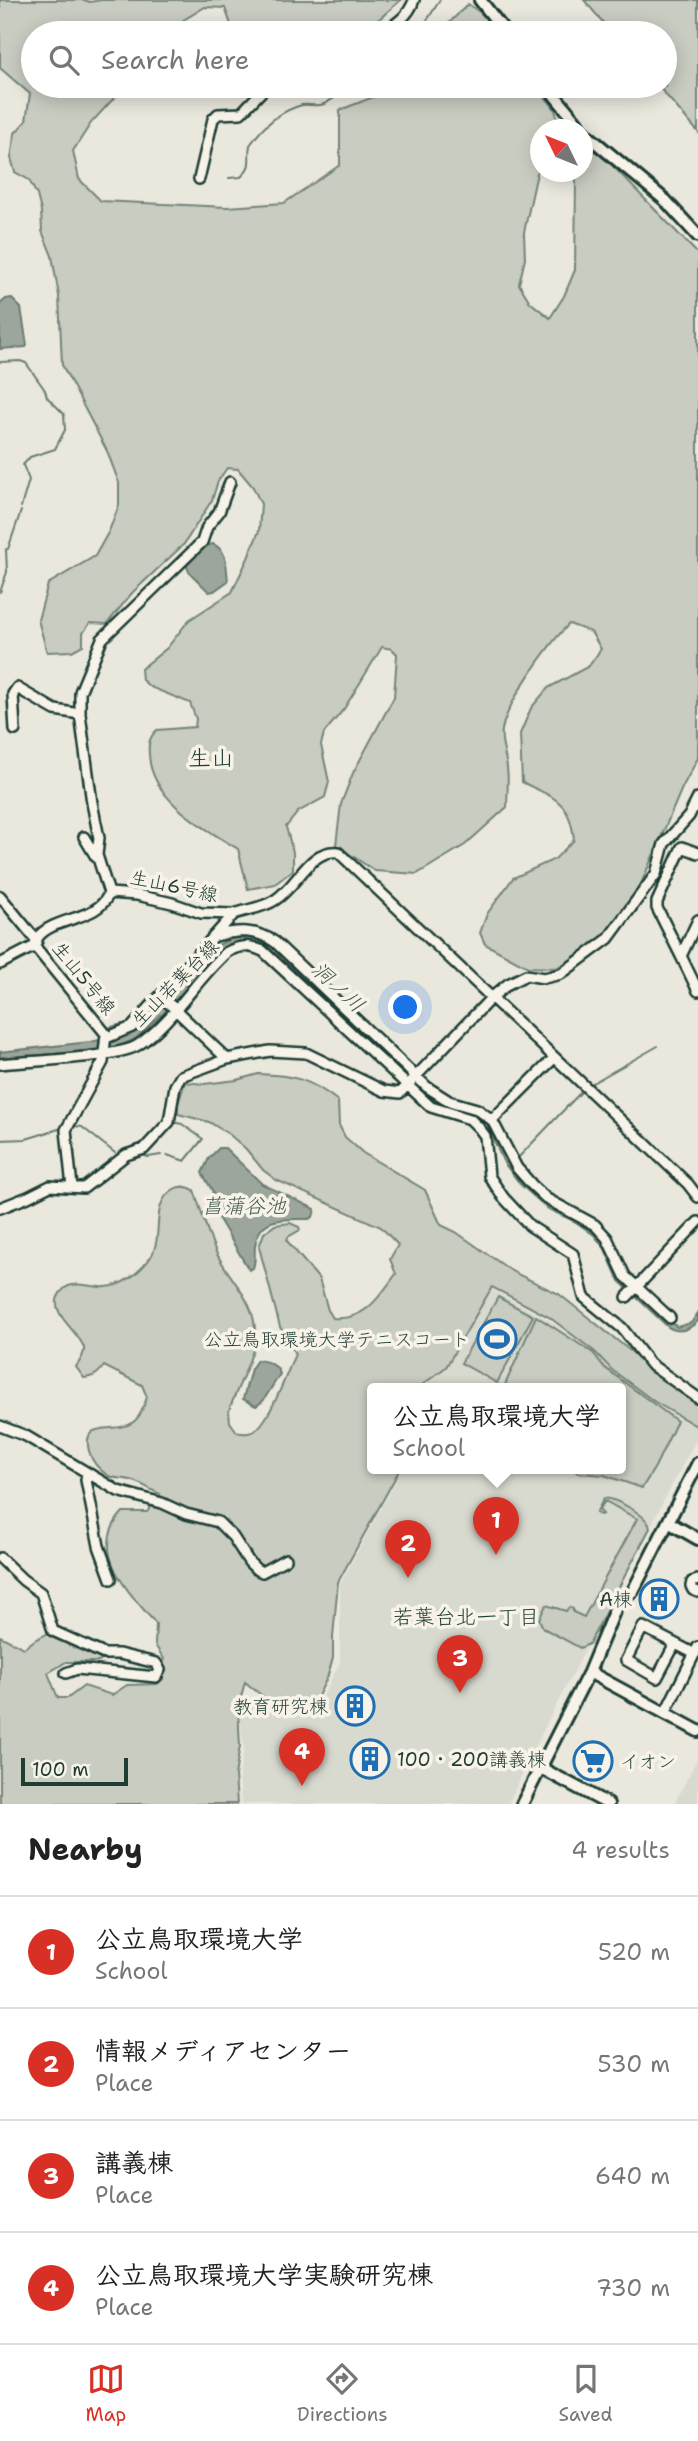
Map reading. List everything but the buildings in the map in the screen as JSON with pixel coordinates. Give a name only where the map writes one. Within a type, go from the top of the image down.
[{"type":"street","points":[[400,21],[409,12],[414,0]]},
{"type":"street","points":[[480,0],[497,21]]},
{"type":"street","points":[[199,178],[213,120],[218,114],[241,113],[255,98]]},
{"type":"street","points":[[557,98],[587,135],[665,200],[698,236]]},
{"type":"street","points":[[98,858],[98,824],[92,803],[80,714],[82,683],[102,639],[202,542],[207,527],[219,512],[230,482]]},
{"type":"street","points":[[15,730],[13,694],[17,688],[55,710],[80,714]]},
{"type":"street","points":[[0,1208],[50,1186],[84,1188],[126,1155],[144,1149],[169,1122],[175,1086],[181,1076],[227,1059],[270,1052],[306,1053],[384,1091],[400,1093],[508,984],[526,975],[544,978],[561,974],[608,939],[656,874],[664,844],[689,816],[698,798]]},
{"type":"street","points":[[84,836],[98,858],[109,893]]},
{"type":"street","points":[[698,853],[682,847],[657,902],[657,908],[698,990]]},
{"type":"street","points":[[234,914],[273,901],[291,888],[315,858],[338,852],[688,1184],[698,1197]]},
{"type":"street","name":"生山6号線","points":[[35,944],[38,937],[103,904],[109,893],[120,892],[155,899],[201,913],[234,914]]},
{"type":"street","points":[[0,896],[35,944]]},
{"type":"street","name":"生山6号線","points":[[106,1038],[132,1027],[234,914]]},
{"type":"street","points":[[681,956],[698,920]]},
{"type":"street","points":[[216,936],[250,930],[264,934],[436,1094],[449,1101],[477,1109],[492,1120],[517,1168],[532,1185],[547,1199],[595,1225],[607,1238],[625,1276],[670,1318]]},
{"type":"street","name":"生山5号線","points":[[0,964],[35,944],[99,1024],[106,1038],[103,1062],[66,1130],[72,1187]]},
{"type":"street","name":"生山若葉台線","points":[[0,1064],[105,1054],[137,1046],[227,952],[238,947],[255,948],[271,958],[408,1086]]},
{"type":"street","points":[[161,996],[227,1059]]},
{"type":"street","points":[[492,1120],[554,1058]]},
{"type":"street","points":[[408,1086],[431,1107],[470,1119],[479,1128],[485,1136],[489,1176],[503,1197],[530,1226],[573,1254],[584,1297],[622,1328],[650,1364],[698,1398]]},
{"type":"street","points":[[627,1297],[698,1222]]},
{"type":"street","points":[[0,1426],[48,1449],[118,1491],[218,1522],[233,1537],[242,1554],[262,1572],[286,1559]]},
{"type":"street","points":[[0,1437],[15,1432]]},
{"type":"street","points":[[522,1804],[589,1672],[618,1602],[633,1591],[698,1463]]},
{"type":"street","points":[[87,1473],[86,1480],[99,1546],[111,1579]]},
{"type":"street","points":[[668,1522],[698,1539]]},
{"type":"street","points":[[0,1558],[41,1593],[53,1632],[110,1656],[118,1654],[156,1663],[160,1670],[156,1677],[77,1669],[66,1673]]},
{"type":"street","points":[[698,1580],[692,1582],[691,1586],[698,1592]]},
{"type":"street","points":[[665,1713],[697,1651],[676,1644],[643,1627],[626,1660],[657,1678],[676,1644]]},
{"type":"street","points":[[589,1672],[698,1731]]},
{"type":"street","points":[[539,1767],[608,1804]]},
{"type":"shaded area","points":[[0,0],[401,0],[377,21],[230,21],[225,8],[205,7],[182,21],[21,21],[21,86],[0,68]]},
{"type":"shaded area","points":[[584,0],[698,0],[698,132],[668,98],[677,98],[677,21],[602,21]]},
{"type":"shaded area","points":[[468,4],[492,21],[451,21]]},
{"type":"shaded area","points":[[29,98],[114,98],[91,123],[73,151],[79,179],[101,201],[227,207],[284,203],[340,165],[340,110],[371,98],[546,98],[555,109],[557,119],[530,119],[530,182],[535,182],[524,232],[525,259],[519,284],[530,302],[550,318],[564,296],[575,270],[576,182],[593,182],[595,151],[610,163],[698,254],[698,758],[682,788],[638,891],[599,944],[556,968],[528,967],[485,944],[480,933],[487,914],[513,878],[555,859],[574,840],[569,816],[564,808],[551,797],[522,782],[520,734],[531,708],[548,688],[589,666],[601,649],[591,632],[569,624],[540,659],[505,718],[502,744],[508,773],[507,807],[465,845],[417,874],[375,871],[336,845],[341,804],[353,773],[394,697],[397,654],[392,649],[382,647],[344,709],[324,733],[321,745],[329,782],[325,797],[298,812],[286,827],[293,852],[293,870],[275,884],[248,889],[238,849],[195,822],[169,799],[159,786],[149,755],[152,735],[157,730],[195,727],[196,719],[190,703],[150,687],[142,680],[141,669],[167,648],[189,620],[232,592],[259,531],[261,504],[253,487],[238,469],[227,468],[218,481],[212,500],[184,544],[132,593],[107,624],[90,623],[83,633],[83,645],[72,651],[47,652],[38,620],[48,584],[95,556],[119,505],[119,483],[107,451],[62,365],[59,296],[52,256],[42,231],[37,195],[29,180],[15,172],[11,158],[15,133],[26,121]]},
{"type":"shaded area","points":[[258,1074],[301,1080],[338,1101],[339,1125],[345,1137],[363,1153],[425,1190],[441,1225],[456,1232],[513,1272],[559,1294],[698,1405],[698,1427],[655,1402],[549,1317],[492,1287],[446,1367],[425,1383],[367,1383],[367,1474],[397,1474],[338,1582],[333,1658],[317,1698],[287,1708],[267,1700],[245,1682],[238,1708],[240,1746],[235,1775],[237,1804],[0,1804],[0,1636],[24,1648],[49,1633],[105,1657],[99,1662],[66,1662],[48,1673],[58,1698],[68,1698],[84,1686],[112,1695],[127,1685],[157,1684],[163,1679],[164,1659],[155,1645],[156,1624],[124,1585],[110,1557],[109,1542],[113,1527],[123,1512],[147,1512],[160,1494],[134,1481],[105,1474],[92,1459],[88,1441],[94,1431],[133,1422],[141,1413],[147,1397],[142,1385],[104,1366],[96,1375],[84,1378],[76,1367],[83,1356],[82,1342],[58,1310],[58,1297],[62,1290],[73,1285],[112,1286],[134,1275],[154,1251],[163,1200],[179,1187],[194,1190],[216,1252],[248,1303],[255,1326],[254,1346],[229,1411],[230,1422],[237,1432],[247,1433],[263,1423],[295,1354],[280,1327],[259,1247],[264,1233],[275,1225],[290,1223],[299,1227],[300,1230],[288,1237],[287,1241],[319,1279],[333,1318],[354,1316],[363,1311],[377,1299],[396,1274],[390,1259],[398,1245],[381,1227],[276,1180],[230,1135],[209,1122],[178,1114],[178,1104],[185,1082],[204,1084]]},
{"type":"shaded area","points":[[491,1289],[547,1319],[595,1352],[607,1367],[632,1387],[698,1428],[698,1436],[548,1721],[508,1804],[241,1804],[239,1776],[244,1748],[238,1708],[251,1698],[286,1713],[320,1702],[340,1662],[340,1584],[399,1474],[626,1474],[626,1383],[428,1383],[447,1368]]},
{"type":"shaded area","name":"公立鳥取環境大学テニスコート","points":[[498,1297],[533,1316],[497,1383],[461,1363]]},
{"type":"shaded area","points":[[536,1316],[593,1353],[605,1368],[625,1383],[506,1383]]},
{"type":"shaded area","points":[[626,1383],[677,1421],[642,1488],[604,1475],[591,1474],[626,1474]]},
{"type":"shaded area","points":[[604,1498],[631,1508],[644,1518],[650,1528],[589,1644],[580,1648],[543,1628],[539,1619],[546,1605],[566,1611],[569,1607],[584,1617],[637,1519],[605,1501],[599,1510],[603,1514],[596,1513]]},
{"type":"shaded area","points":[[698,1757],[698,1804],[674,1804]]},
{"type":"water","points":[[11,298],[21,308],[27,345],[0,349],[0,304]]},
{"type":"water","points":[[213,544],[224,555],[228,581],[209,592],[189,572],[186,564],[206,546]]},
{"type":"water","points":[[236,936],[253,936],[271,942],[426,1090],[442,1102],[486,1117],[515,1171],[599,1233],[642,1296],[677,1327],[691,1323],[698,1313],[698,1321],[684,1330],[668,1327],[619,1281],[605,1249],[594,1235],[576,1222],[548,1209],[521,1185],[504,1163],[490,1132],[483,1124],[477,1119],[435,1106],[313,989],[264,947],[241,942],[222,949],[162,1016],[137,1038],[119,1048],[0,1059],[0,1052],[90,1042],[130,1034],[214,947]]},
{"type":"water","name":"菖蒲谷池","points":[[219,1148],[225,1148],[262,1184],[315,1209],[313,1217],[309,1219],[282,1219],[262,1229],[257,1236],[254,1265],[249,1270],[219,1219],[212,1190],[202,1173],[209,1158]]},
{"type":"water","points":[[257,1360],[271,1364],[280,1374],[263,1401],[256,1406],[243,1399],[251,1369]]},
{"type":"waterway","points":[[427,21],[440,0]]},
{"type":"waterway","points":[[229,178],[241,177],[245,172],[249,165],[250,145],[272,120],[302,105],[324,104],[333,98]]},
{"type":"waterway","points":[[0,362],[26,363],[47,397],[64,414],[65,430],[55,449],[30,457],[23,465],[29,480],[21,507]]},
{"type":"waterway","points":[[8,549],[21,511]]},
{"type":"waterway","points":[[0,592],[7,572],[6,549]]},
{"type":"waterway","points":[[41,946],[108,1028],[122,1024],[123,1026]]},
{"type":"waterway","points":[[589,1085],[658,1046]]},
{"type":"waterway","points":[[516,1160],[582,1091]]},
{"type":"waterway","points":[[172,1122],[182,1124],[203,1139]]},
{"type":"waterway","points":[[75,1126],[82,1127],[115,1153]]},
{"type":"waterway","points":[[0,1140],[26,1139],[62,1128]]},
{"type":"waterway","points":[[167,1155],[185,1161],[202,1140]]},
{"type":"waterway","points":[[140,1154],[148,1157],[161,1155]]},
{"type":"place","name":"公立鳥取環境大学テニスコート","points":[[497,1339]]},
{"type":"place","name":"公立鳥取環境大学","points":[[496,1555]]},
{"type":"place","name":"情報メディアセンター","points":[[408,1578]]},
{"type":"place","name":"A棟","points":[[659,1599]]},
{"type":"place","name":"講義棟","points":[[460,1693]]},
{"type":"place","name":"教育研究棟","points":[[355,1706]]},
{"type":"place","name":"100・200講義棟","points":[[370,1759]]},
{"type":"place","name":"イオン","points":[[593,1761]]},
{"type":"place","name":"公立鳥取環境大学実験研究棟","points":[[302,1786]]},
{"type":"district","name":"生山","points":[[211,758]]},
{"type":"district","name":"若葉台北一丁目","points":[[466,1617]]},
{"type":"water label","name":"洞ノ川","points":[[338,987]]}]
